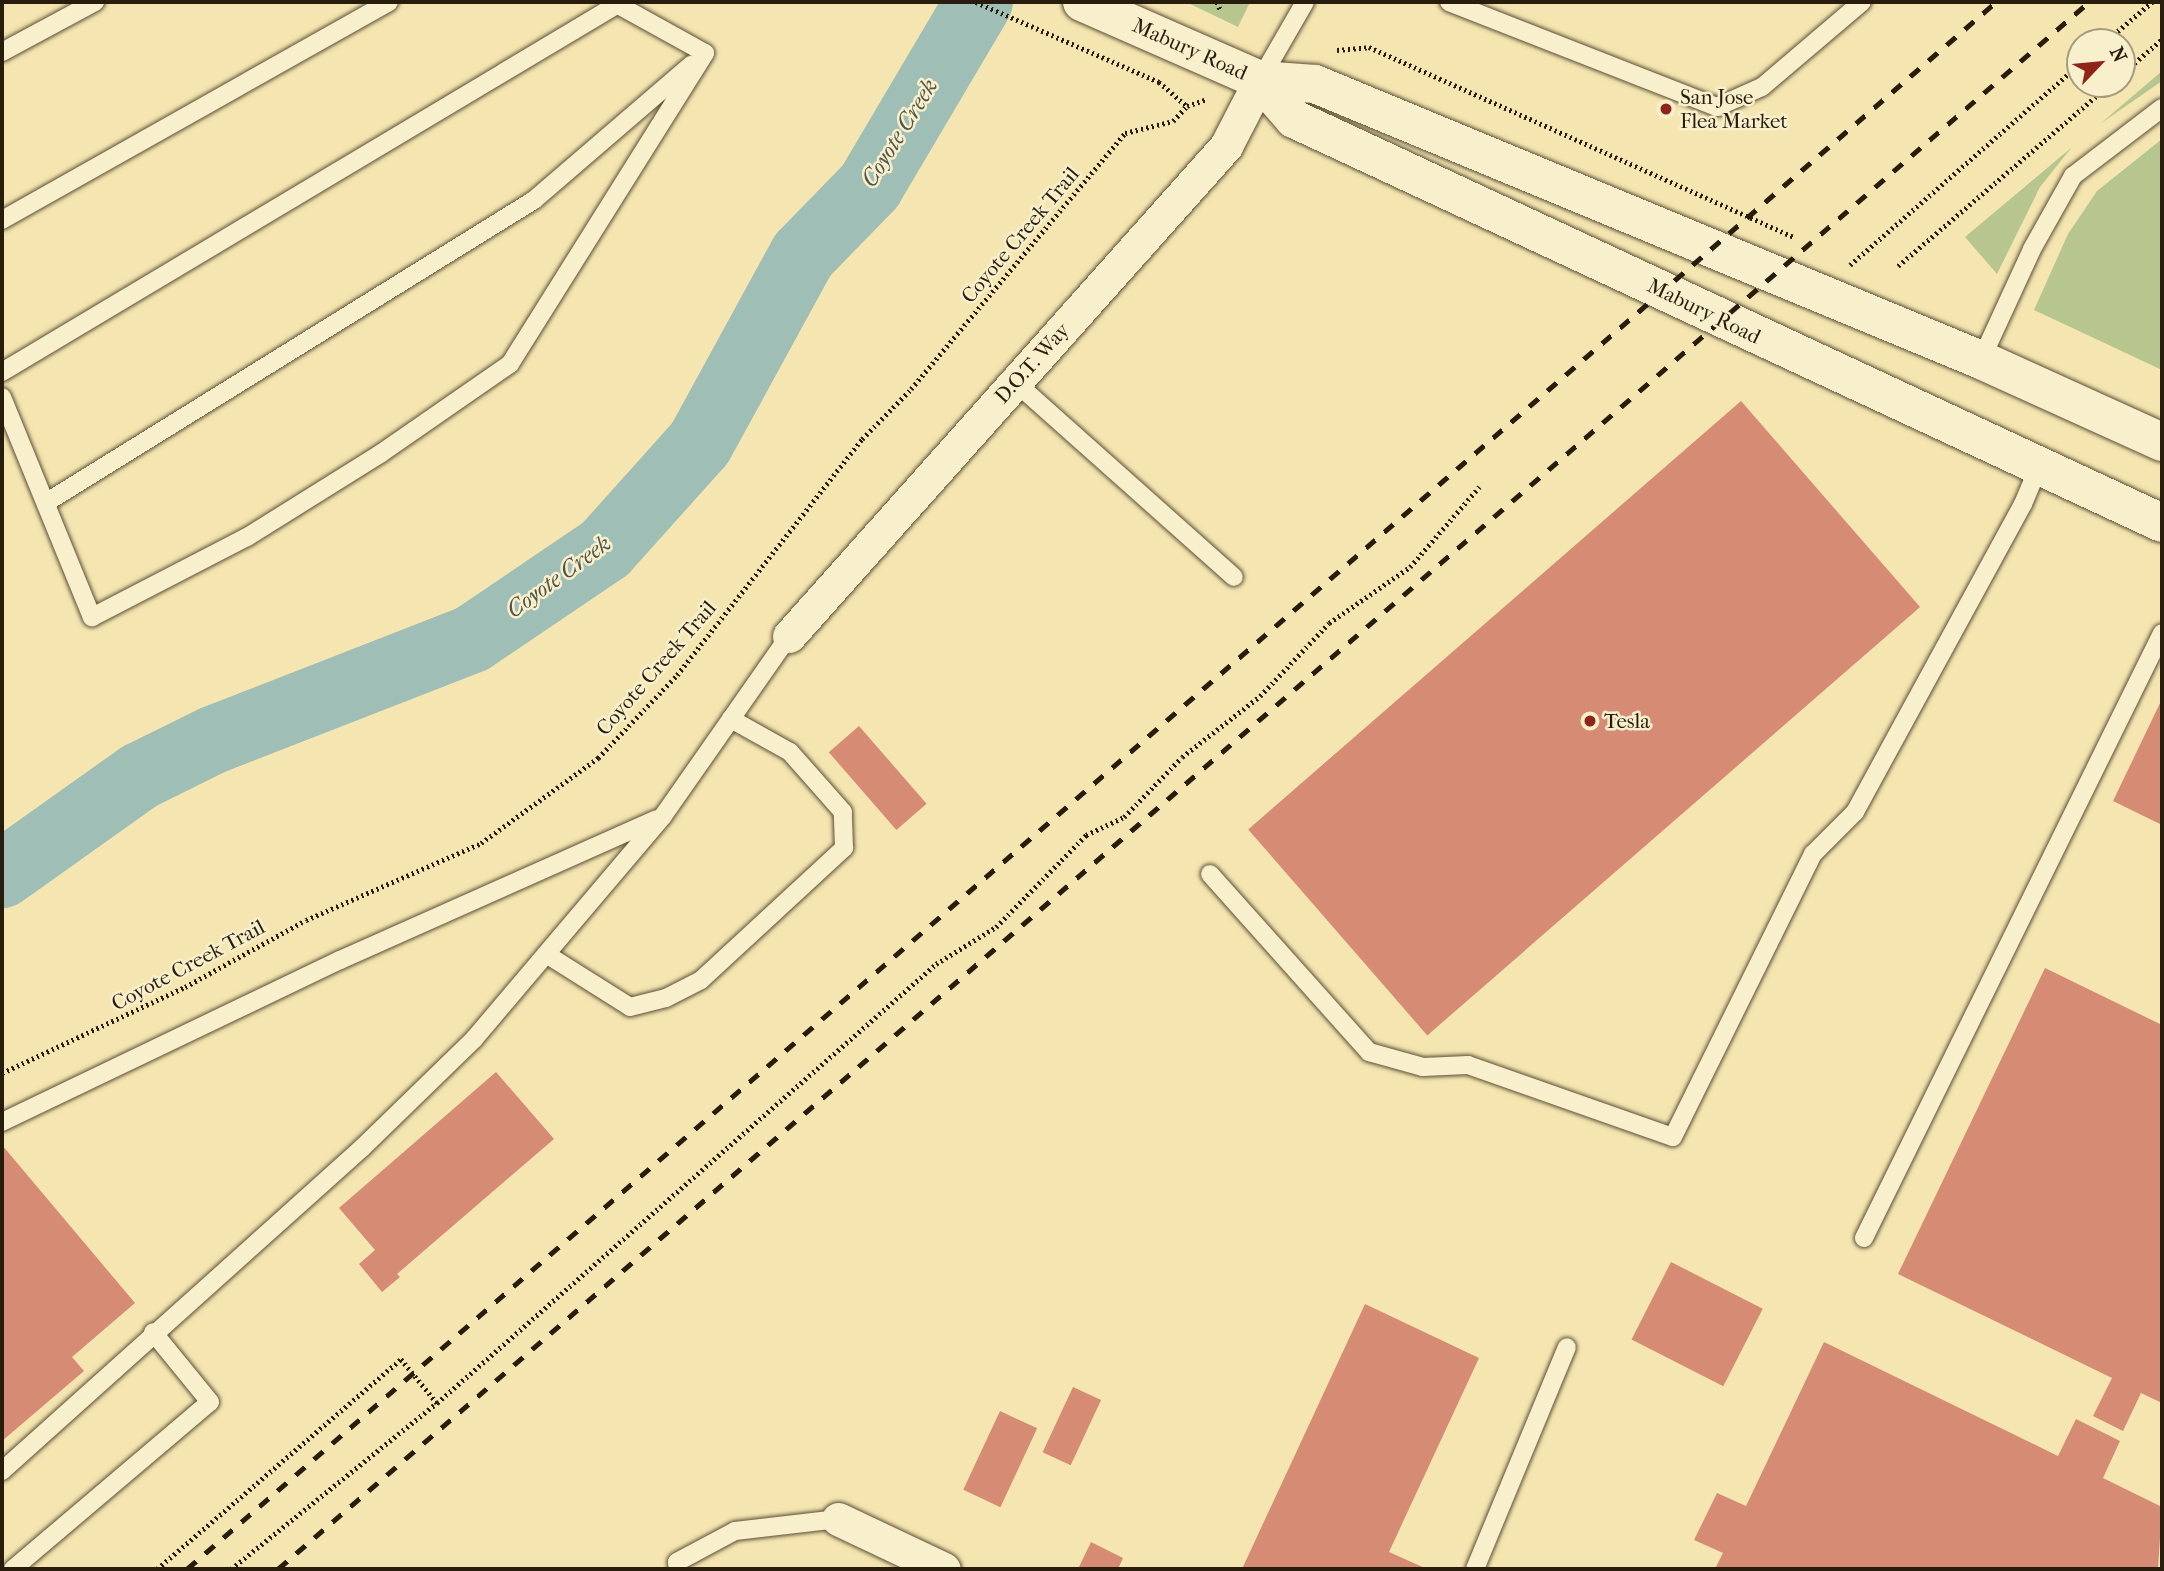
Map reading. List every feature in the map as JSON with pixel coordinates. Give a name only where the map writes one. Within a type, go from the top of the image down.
[{"type":"main road","name":"Mabury Road","points":[[1098,9],[1259,80],[1315,84],[1981,360],[2162,442]]},
{"type":"main road","name":"Mabury Road","points":[[1259,80],[1294,119],[2162,523]]},
{"type":"street","name":"D.O.T. Way","points":[[789,636],[1226,146],[1259,80]]},
{"type":"street","points":[[838,1520],[944,1569]]},
{"type":"lane","points":[[2,52],[95,2]]},
{"type":"lane","points":[[2,220],[389,2]]},
{"type":"lane","points":[[1259,80],[1305,2]]},
{"type":"lane","points":[[1448,2],[1717,107],[1762,87],[1862,2]]},
{"type":"lane","points":[[2,372],[615,3],[705,53]]},
{"type":"lane","points":[[2,397],[92,617],[247,537],[391,446],[510,364],[705,53]]},
{"type":"lane","points":[[47,502],[534,200],[705,53]]},
{"type":"lane","points":[[1981,360],[2037,239],[2073,176],[2162,108]]},
{"type":"lane","points":[[1016,382],[1234,577]]},
{"type":"lane","points":[[1210,874],[1368,1052],[1423,1067],[1468,1065],[1673,1137],[1813,854],[1855,812],[2023,504],[2039,466]]},
{"type":"lane","points":[[1864,1238],[2162,634]]},
{"type":"lane","points":[[2,1471],[153,1332],[362,1148],[474,1039],[663,816],[789,636]]},
{"type":"lane","points":[[547,954],[630,1007],[666,999],[701,980],[844,848],[843,812],[790,752],[731,719]]},
{"type":"lane","points":[[2,1122],[340,960],[663,816]]},
{"type":"lane","points":[[13,1569],[210,1402],[153,1332]]},
{"type":"lane","points":[[1475,1569],[1567,1347]]},
{"type":"lane","points":[[678,1569],[677,1562],[735,1531],[838,1520]]},
{"type":"path","points":[[976,2],[1090,52]]},
{"type":"path","points":[[1217,2],[1221,11]]},
{"type":"path","points":[[2121,28],[2152,2]]},
{"type":"path","points":[[2136,62],[2162,39]]},
{"type":"path","points":[[1323,55],[1368,47],[1801,240]]},
{"type":"path","points":[[1827,297],[1851,263],[2066,76]]},
{"type":"path","points":[[1898,266],[2094,98]]},
{"type":"path","name":"Coyote Creek Trail","points":[[2,1073],[185,987],[306,920],[481,843],[598,758],[677,675],[862,439],[911,389],[1125,133],[1173,121],[1187,106]]},
{"type":"path","points":[[1838,257],[1851,263]]},
{"type":"path","points":[[231,1569],[437,1403],[936,964],[996,927],[1086,835],[1124,817],[1182,757],[1260,696],[1329,623],[1410,567],[1479,487]]},
{"type":"path","points":[[157,1569],[401,1359],[437,1403]]},
{"type":"green space","points":[[1186,2],[1250,2],[1238,27]]},
{"type":"green space","points":[[2162,71],[2162,81],[2100,124],[2130,98],[2136,98],[2136,93]]},
{"type":"green space","points":[[2162,139],[2162,370],[2034,310],[2068,234],[2097,191]]},
{"type":"green space","points":[[2072,147],[2040,187],[1997,274],[1965,237]]},
{"type":"building","points":[[1741,401],[1920,607],[1427,1035],[1248,829]]},
{"type":"building","points":[[2162,699],[2162,825],[2113,801]]},
{"type":"building","points":[[859,726],[927,804],[896,830],[829,752]]},
{"type":"building","points":[[2045,968],[2162,1025],[2162,1403],[2141,1393],[2123,1431],[2093,1416],[2112,1378],[1898,1274]]},
{"type":"building","points":[[496,1072],[554,1139],[397,1274],[400,1277],[382,1292],[359,1264],[375,1250],[339,1208]]},
{"type":"building","points":[[2,1145],[135,1303],[72,1357],[84,1371],[2,1441]]},
{"type":"building","points":[[1671,1262],[1763,1309],[1723,1386],[1632,1340]]},
{"type":"building","points":[[1365,1304],[1479,1358],[1389,1552],[1427,1569],[1242,1569]]},
{"type":"building","points":[[1824,1342],[2058,1456],[2076,1419],[2120,1441],[2103,1478],[2162,1507],[2158,1569],[1715,1569],[1723,1553],[1694,1540],[1717,1493],[1746,1506]]},
{"type":"building","points":[[1073,1387],[1101,1400],[1071,1465],[1043,1452]]},
{"type":"building","points":[[1000,1411],[1037,1428],[1000,1507],[963,1490]]},
{"type":"building","points":[[1091,1542],[1123,1558],[1118,1569],[1078,1569]]},
{"type":"waterway","name":"Coyote Creek","points":[[2,874],[140,776],[213,740],[472,639],[605,549],[700,443],[803,255],[870,186],[979,2]]},
{"type":"railway","points":[[187,1569],[1996,2]]},
{"type":"railway","points":[[278,1569],[2089,2]]},
{"type":"place","name":"San Jose Flea Market","points":[[1666,109]]},
{"type":"place","name":"Tesla","points":[[1590,721]]}]
